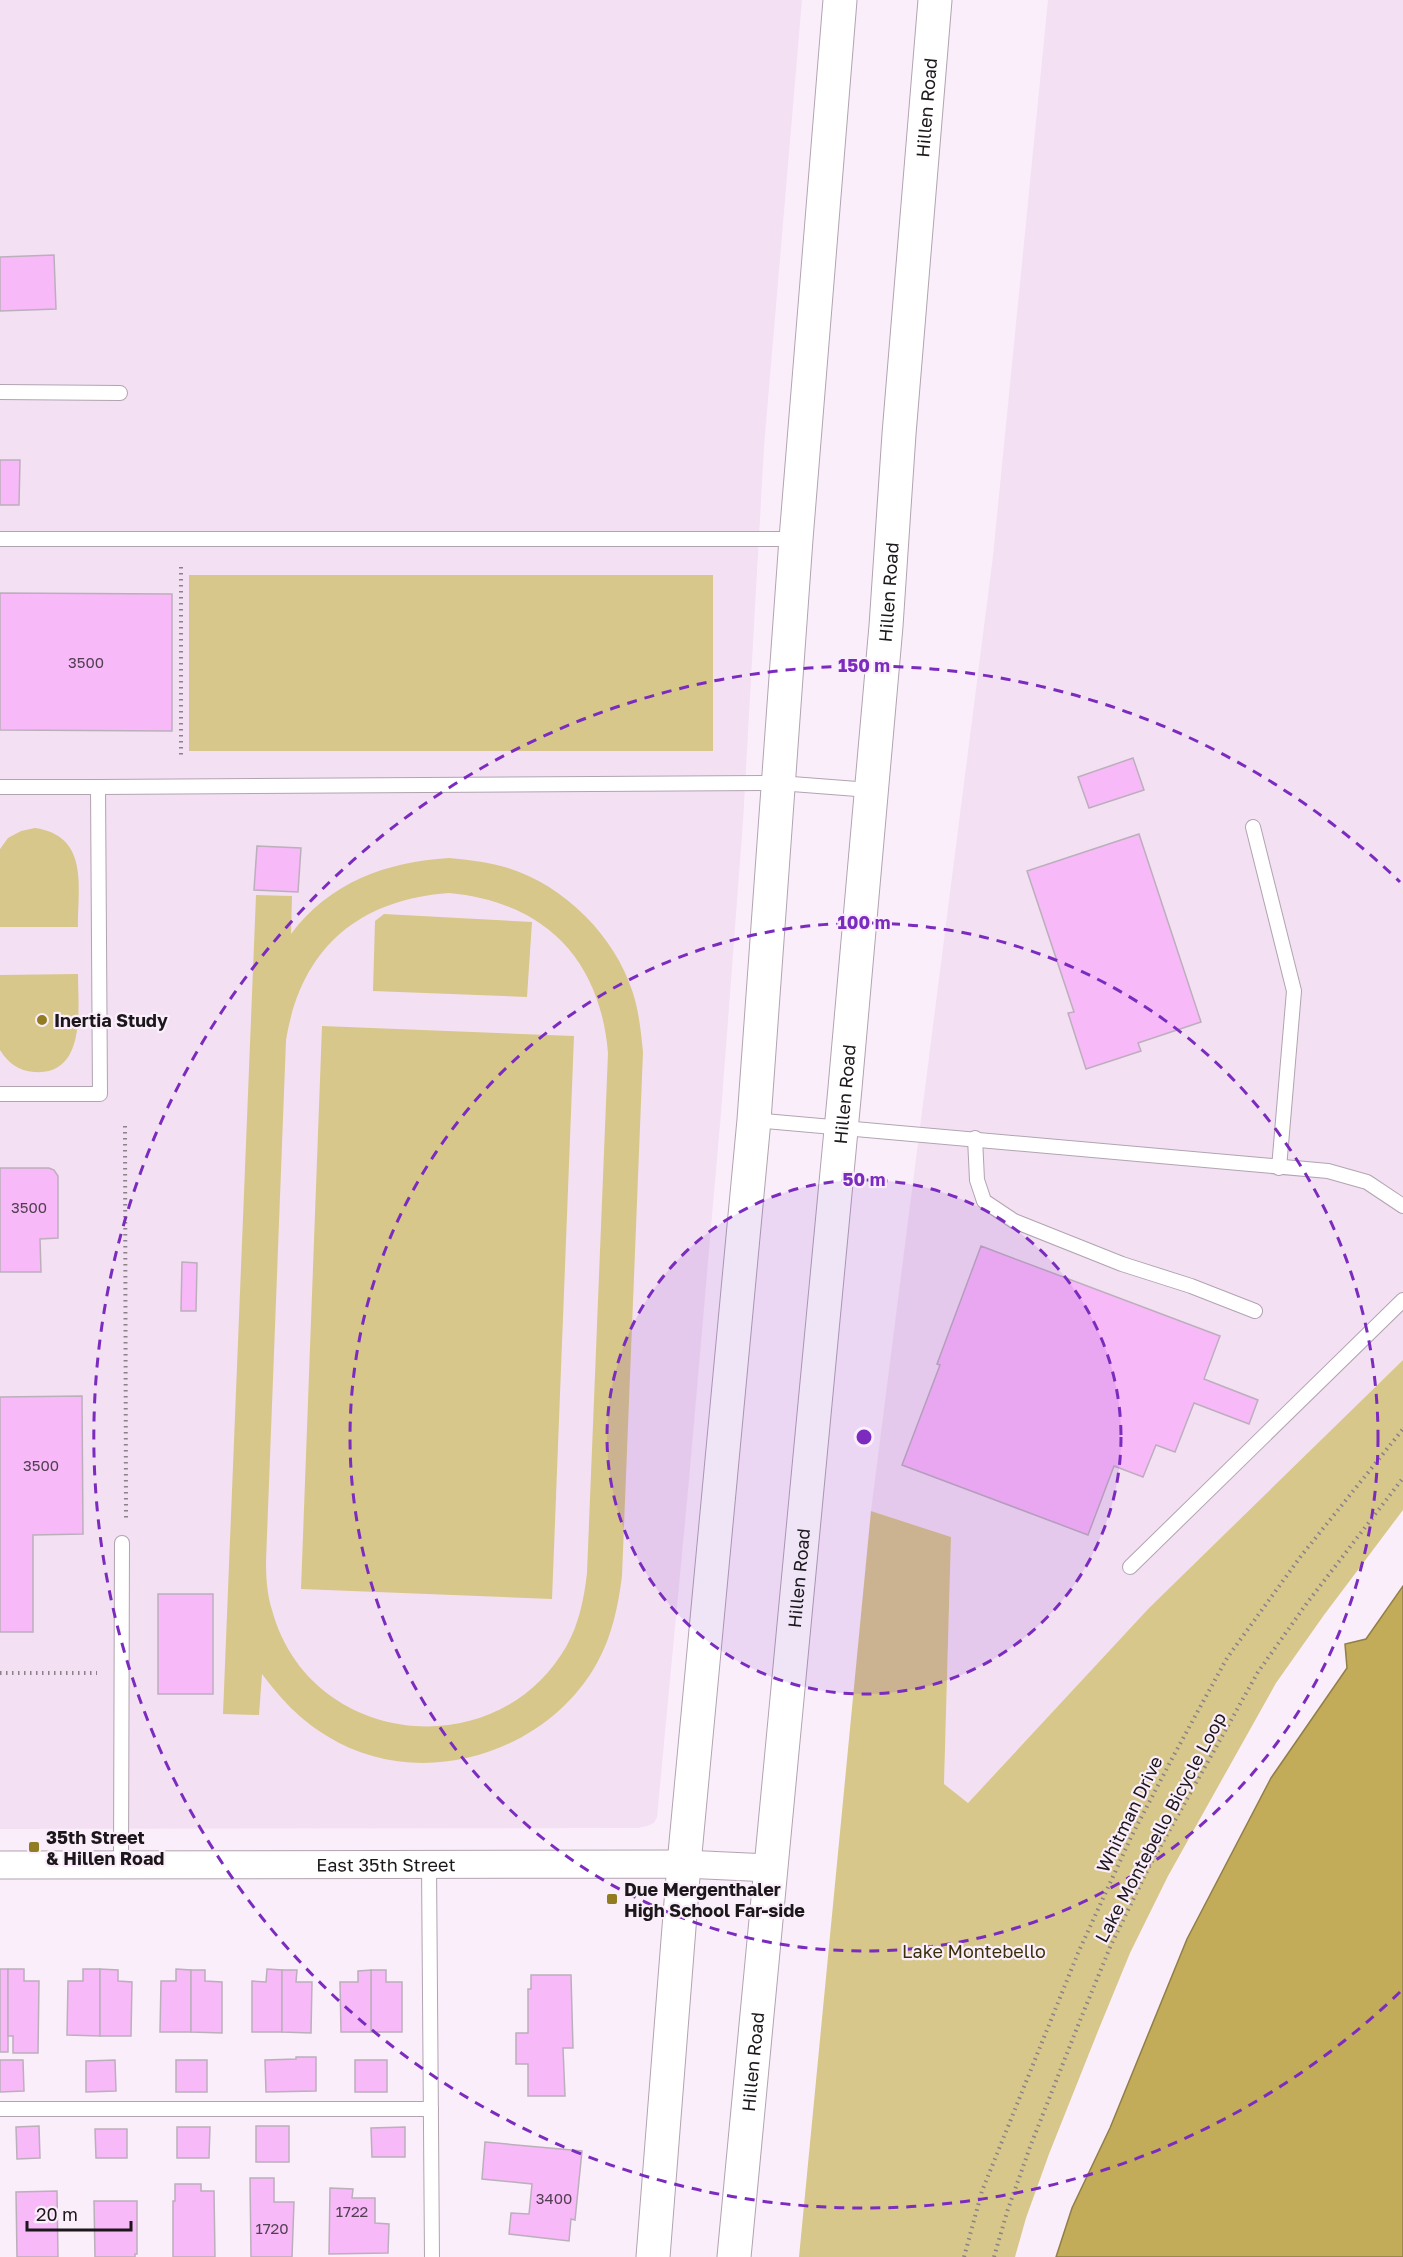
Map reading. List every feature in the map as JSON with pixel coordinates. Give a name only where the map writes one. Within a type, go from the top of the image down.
[{"type":"main road","points":[[653,2257],[684,1864],[754,1120],[796,539],[840,0]]},
{"type":"main road","name":"Hillen Road","points":[[734,2257],[886,626],[898,434],[936,0]]},
{"type":"street","name":"East 35th Street","points":[[0,1864],[684,1864],[770,1868]]},
{"type":"lane","points":[[0,392],[120,393]]},
{"type":"lane","points":[[0,539],[796,539]]},
{"type":"lane","points":[[0,787],[779,783],[870,790]]},
{"type":"lane","points":[[0,1094],[100,1094],[98,787]]},
{"type":"lane","points":[[1253,827],[1294,991],[1279,1168]]},
{"type":"lane","points":[[754,1120],[1329,1171],[1367,1182],[1403,1206]]},
{"type":"lane","points":[[975,1138],[976,1180],[984,1201],[1014,1221],[1122,1264],[1191,1286],[1255,1311]]},
{"type":"lane","points":[[1130,1566],[1403,1300]]},
{"type":"lane","points":[[121,1864],[122,1543]]},
{"type":"lane","points":[[429,1864],[432,2257]]},
{"type":"lane","points":[[0,2109],[431,2109]]},
{"type":"path","points":[[181,567],[181,759]]},
{"type":"path","points":[[122,1543],[126,1537],[126,1126]]},
{"type":"path","name":"Whitman Drive","points":[[964,2257],[990,2169],[1078,1953],[1132,1835],[1175,1753],[1227,1658],[1300,1556],[1403,1429]]},
{"type":"path","name":"Lake Montebello Bicycle Loop","points":[[994,2257],[1014,2190],[1075,2033],[1111,1946],[1149,1867],[1258,1672],[1307,1603],[1403,1478]]},
{"type":"path","points":[[0,1673],[122,1673]]},
{"type":"shaded area","points":[[0,0],[802,0],[764,447],[743,822],[721,1113],[657,1817],[654,1823],[647,1826],[639,1828],[0,1829]]},
{"type":"shaded area","points":[[1048,0],[1403,0],[1403,1360],[1149,1608],[968,1803],[944,1785],[951,1537],[871,1511],[993,556]]},
{"type":"shaded area","points":[[1403,1586],[1403,2257],[1056,2257],[1072,2208],[1110,2128],[1187,1939],[1271,1778],[1347,1668],[1345,1644],[1366,1639]]},
{"type":"green space","points":[[189,575],[713,575],[713,751],[189,751]]},
{"type":"green space","points":[[35,828],[52,833],[64,841],[72,852],[79,880],[78,927],[0,927],[0,849],[8,838],[21,831]]},
{"type":"green space","points":[[449,858],[501,866],[529,876],[568,900],[601,933],[625,972],[637,1007],[643,1052],[622,1576],[614,1621],[607,1642],[597,1663],[574,1695],[546,1721],[513,1742],[477,1755],[439,1762],[400,1762],[363,1753],[327,1736],[292,1708],[262,1674],[259,1715],[223,1714],[256,895],[292,896],[291,934],[306,916],[342,888],[382,870],[426,860]],"holes":[[[449,893],[483,899],[513,908],[539,923],[561,941],[579,963],[593,989],[603,1019],[608,1053],[587,1573],[580,1611],[571,1638],[535,1686],[496,1712],[452,1725],[407,1725],[363,1714],[324,1691],[292,1656],[269,1598],[266,1561],[286,1040],[294,1008],[305,980],[320,955],[339,935],[361,919],[387,906],[416,898]]]},
{"type":"green space","points":[[384,914],[532,922],[527,997],[373,991],[375,921]]},
{"type":"green space","points":[[78,974],[79,1004],[76,1037],[63,1063],[51,1070],[34,1072],[14,1066],[0,1050],[0,975]]},
{"type":"green space","points":[[322,1026],[574,1036],[552,1599],[301,1589]]},
{"type":"green space","name":"Lake Montebello","points":[[1403,1360],[1403,1510],[1276,1683],[1168,1876],[1130,1953],[1098,2031],[1049,2154],[1015,2257],[799,2257],[871,1511],[951,1537],[944,1784],[968,1803],[1149,1608]]},
{"type":"building","points":[[54,255],[56,309],[0,311],[0,257]]},
{"type":"building","points":[[0,460],[20,460],[19,505],[0,505]]},
{"type":"building","points":[[0,593],[172,594],[172,731],[0,730]]},
{"type":"building","points":[[1133,758],[1144,790],[1089,808],[1078,777]]},
{"type":"building","points":[[1139,834],[1201,1022],[1138,1043],[1141,1051],[1086,1069],[1068,1013],[1074,1012],[1027,871]]},
{"type":"building","points":[[257,846],[301,848],[298,892],[254,890]]},
{"type":"building","points":[[0,1168],[49,1168],[54,1170],[58,1176],[58,1238],[40,1239],[41,1272],[0,1272]]},
{"type":"building","points":[[981,1246],[1220,1336],[1204,1379],[1258,1400],[1249,1424],[1194,1403],[1175,1452],[1156,1445],[1143,1477],[1114,1466],[1088,1535],[902,1465],[940,1365],[937,1364]]},
{"type":"building","points":[[182,1262],[197,1263],[196,1311],[181,1311]]},
{"type":"building","points":[[82,1396],[83,1534],[33,1535],[33,1632],[0,1632],[0,1397]]},
{"type":"building","points":[[158,1594],[213,1594],[213,1694],[158,1694]]},
{"type":"building","points":[[0,1969],[8,1969],[8,2052],[0,2052]]},
{"type":"building","points":[[8,1969],[24,1969],[24,1981],[39,1981],[38,2053],[13,2053],[13,2036],[8,2036]]},
{"type":"building","points":[[83,1969],[100,1969],[100,2036],[67,2035],[68,1981],[83,1981]]},
{"type":"building","points":[[100,1969],[118,1970],[118,1981],[132,1982],[131,2036],[100,2036]]},
{"type":"building","points":[[176,1969],[191,1970],[191,2032],[160,2032],[161,1981],[176,1981]]},
{"type":"building","points":[[267,1969],[282,1970],[282,2032],[252,2032],[252,1981],[266,1982]]},
{"type":"building","points":[[191,1970],[205,1970],[205,1981],[222,1982],[222,2033],[191,2032]]},
{"type":"building","points":[[282,1970],[297,1970],[296,1982],[312,1982],[311,2033],[282,2032]]},
{"type":"building","points":[[371,1970],[386,1970],[386,1982],[402,1982],[402,2032],[371,2032]]},
{"type":"building","points":[[371,1970],[371,2032],[341,2032],[340,1982],[358,1982],[358,1971]]},
{"type":"building","points":[[531,1975],[571,1975],[573,2048],[563,2048],[565,2096],[528,2096],[528,2064],[516,2064],[516,2033],[528,2033],[528,1989],[531,1989]]},
{"type":"building","points":[[296,2057],[316,2057],[316,2091],[266,2092],[265,2060],[296,2059]]},
{"type":"building","points":[[0,2060],[23,2060],[24,2091],[0,2092]]},
{"type":"building","points":[[115,2060],[116,2091],[86,2092],[86,2061]]},
{"type":"building","points":[[176,2060],[207,2060],[207,2092],[176,2092]]},
{"type":"building","points":[[355,2060],[387,2060],[387,2092],[355,2092]]},
{"type":"building","points":[[39,2126],[40,2158],[17,2159],[16,2127]]},
{"type":"building","points":[[256,2126],[289,2126],[289,2162],[256,2162]]},
{"type":"building","points":[[177,2127],[210,2127],[209,2158],[177,2158]]},
{"type":"building","points":[[405,2127],[405,2157],[372,2157],[371,2128]]},
{"type":"building","points":[[95,2129],[127,2129],[127,2158],[96,2158]]},
{"type":"building","points":[[485,2142],[582,2151],[575,2220],[571,2219],[569,2241],[509,2234],[511,2213],[529,2214],[532,2184],[482,2179]]},
{"type":"building","points":[[250,2178],[274,2178],[274,2202],[294,2202],[292,2257],[251,2257]]},
{"type":"building","points":[[175,2184],[201,2184],[201,2191],[214,2191],[215,2257],[173,2257]]},
{"type":"building","points":[[330,2188],[353,2189],[352,2198],[375,2198],[375,2223],[389,2224],[388,2253],[329,2254]]},
{"type":"building","points":[[57,2191],[58,2257],[17,2257],[16,2192]]},
{"type":"building","points":[[94,2201],[137,2201],[137,2254],[135,2257],[95,2257]]},
{"type":"place","name":"Inertia Study","points":[[42,1020]]},
{"type":"place","name":"35th Street & Hillen Road","points":[[34,1847]]},
{"type":"place","name":"Due Mergenthaler High School Far-side","points":[[612,1899]]}]
